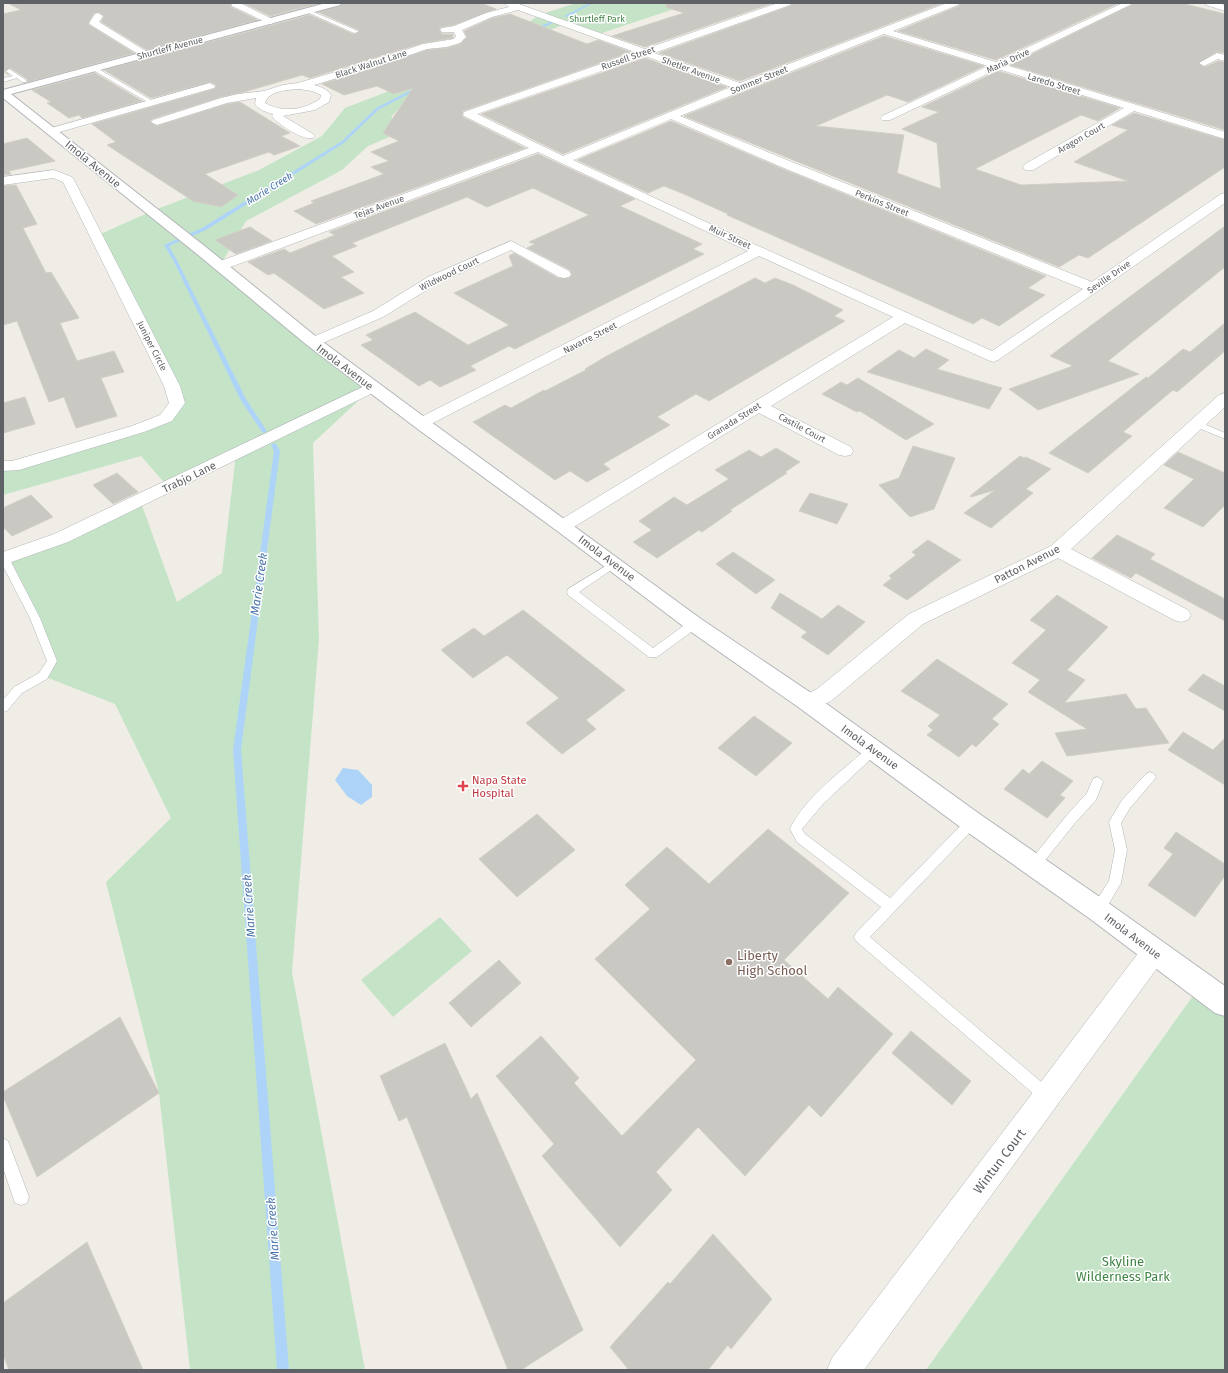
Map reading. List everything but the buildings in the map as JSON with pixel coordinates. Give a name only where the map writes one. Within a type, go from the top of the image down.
[{"type":"street","name":"Shurtleff Avenue","points":[[3,94],[337,3]]},
{"type":"street","name":"Shetler Avenue","points":[[508,3],[740,87]]},
{"type":"street","name":"Russell Street","points":[[468,114],[787,3]]},
{"type":"street","name":"Sommer Street","points":[[563,160],[740,87],[955,3]]},
{"type":"street","name":"Maria Drive","points":[[886,118],[1130,3]]},
{"type":"street","points":[[1209,3],[1225,8]]},
{"type":"street","points":[[235,4],[271,21]]},
{"type":"street","points":[[436,31],[456,29],[488,15],[518,7]]},
{"type":"street","points":[[98,16],[94,23],[146,55]]},
{"type":"street","name":"Black Walnut Lane","points":[[299,86],[384,61],[424,41],[447,44],[457,41],[461,37],[460,33],[456,29]]},
{"type":"street","name":"Laredo Street","points":[[884,31],[1225,136]]},
{"type":"street","points":[[1204,63],[1217,56],[1225,58]]},
{"type":"street","points":[[52,131],[210,86]]},
{"type":"street","points":[[157,122],[232,99],[253,94],[265,94],[278,89],[299,86],[318,89],[326,95],[325,100],[321,104],[303,110],[281,112],[272,110],[260,104],[260,100],[265,94]]},
{"type":"street","name":"Imola Avenue","points":[[3,94],[52,131],[313,342],[373,388],[563,526],[694,624],[809,703],[1225,1003]]},
{"type":"street","name":"Aragon Court","points":[[1029,167],[1132,108]]},
{"type":"street","points":[[281,112],[277,116],[279,119],[309,136]]},
{"type":"street","name":"Muir Street","points":[[468,114],[759,251],[993,357]]},
{"type":"street","name":"Perkins Street","points":[[672,116],[782,163],[1094,288]]},
{"type":"street","name":"Tejas Avenue","points":[[220,266],[538,148]]},
{"type":"street","name":"Juniper Circle","points":[[3,181],[54,174],[68,180],[172,386],[177,403],[166,418],[138,429],[13,466],[3,466]]},
{"type":"street","name":"Seville Drive","points":[[993,357],[1225,197]]},
{"type":"street","name":"Wildwood Court","points":[[313,342],[378,314],[433,280],[511,245],[564,274]]},
{"type":"street","name":"Navarre Street","points":[[421,423],[759,251]]},
{"type":"street","name":"Granada Street","points":[[563,526],[904,317]]},
{"type":"street","name":"Trabjo Lane","points":[[3,559],[60,538],[373,388]]},
{"type":"street","name":"Patton Avenue","points":[[809,703],[824,695],[916,619],[1058,550],[1225,398]]},
{"type":"street","name":"Castile Court","points":[[759,406],[845,451]]},
{"type":"street","points":[[1058,550],[1181,615]]},
{"type":"street","name":"Wintun Court","points":[[844,1370],[1154,952]]},
{"type":"lane","points":[[309,10],[356,32]]},
{"type":"lane","points":[[95,69],[152,103]]},
{"type":"lane","points":[[9,71],[24,81]]},
{"type":"lane","points":[[3,80],[16,77]]},
{"type":"lane","points":[[1197,424],[1225,436]]},
{"type":"lane","points":[[3,559],[34,618],[52,662],[43,676],[18,690],[3,708]]},
{"type":"lane","points":[[614,564],[572,592],[653,654],[694,624]]},
{"type":"lane","points":[[873,750],[814,806],[798,823],[796,829],[801,838],[891,907]]},
{"type":"lane","points":[[1098,910],[1115,883],[1121,850],[1115,822],[1126,804],[1150,778]]},
{"type":"lane","points":[[1034,865],[1071,819],[1092,796],[1097,782]]},
{"type":"lane","points":[[972,822],[861,937],[1047,1096]]},
{"type":"lane","points":[[3,1146],[21,1197]]},
{"type":"green space","name":"Shurtleff Park","points":[[576,3],[692,3],[596,35],[565,24],[521,42],[408,99],[391,117],[406,130],[368,146],[342,170],[246,221],[220,266],[373,387],[313,443],[319,639],[292,972],[365,1370],[190,1370],[159,1093],[106,882],[171,818],[115,704],[43,676],[52,661],[4,558],[140,500],[177,602],[222,573],[236,454],[168,487],[141,456],[3,495],[3,466],[166,418],[177,403],[96,236],[152,211],[259,170],[322,136],[345,108],[428,76],[517,31],[539,15]]},
{"type":"green space","points":[[440,917],[472,951],[393,1017],[361,980]]},
{"type":"green space","name":"Skyline Wilderness Park","points":[[1200,986],[1225,1003],[1225,1370],[926,1370]]},
{"type":"water","points":[[343,768],[358,770],[372,785],[372,797],[361,805],[347,796],[335,780]]},
{"type":"waterway","name":"Marie Creek","points":[[566,16],[592,3]]},
{"type":"waterway","name":"Marie Creek","points":[[535,30],[551,23]]},
{"type":"waterway","name":"Marie Creek","points":[[264,431],[243,399],[176,262],[166,245],[204,229],[343,142],[377,109],[420,87]]},
{"type":"waterway","name":"Marie Creek","points":[[274,445],[277,451],[237,750],[283,1370]]},
{"type":"place","name":"Napa State Hospital","points":[[463,786]]},
{"type":"place","name":"Liberty High School","points":[[729,962]]}]
